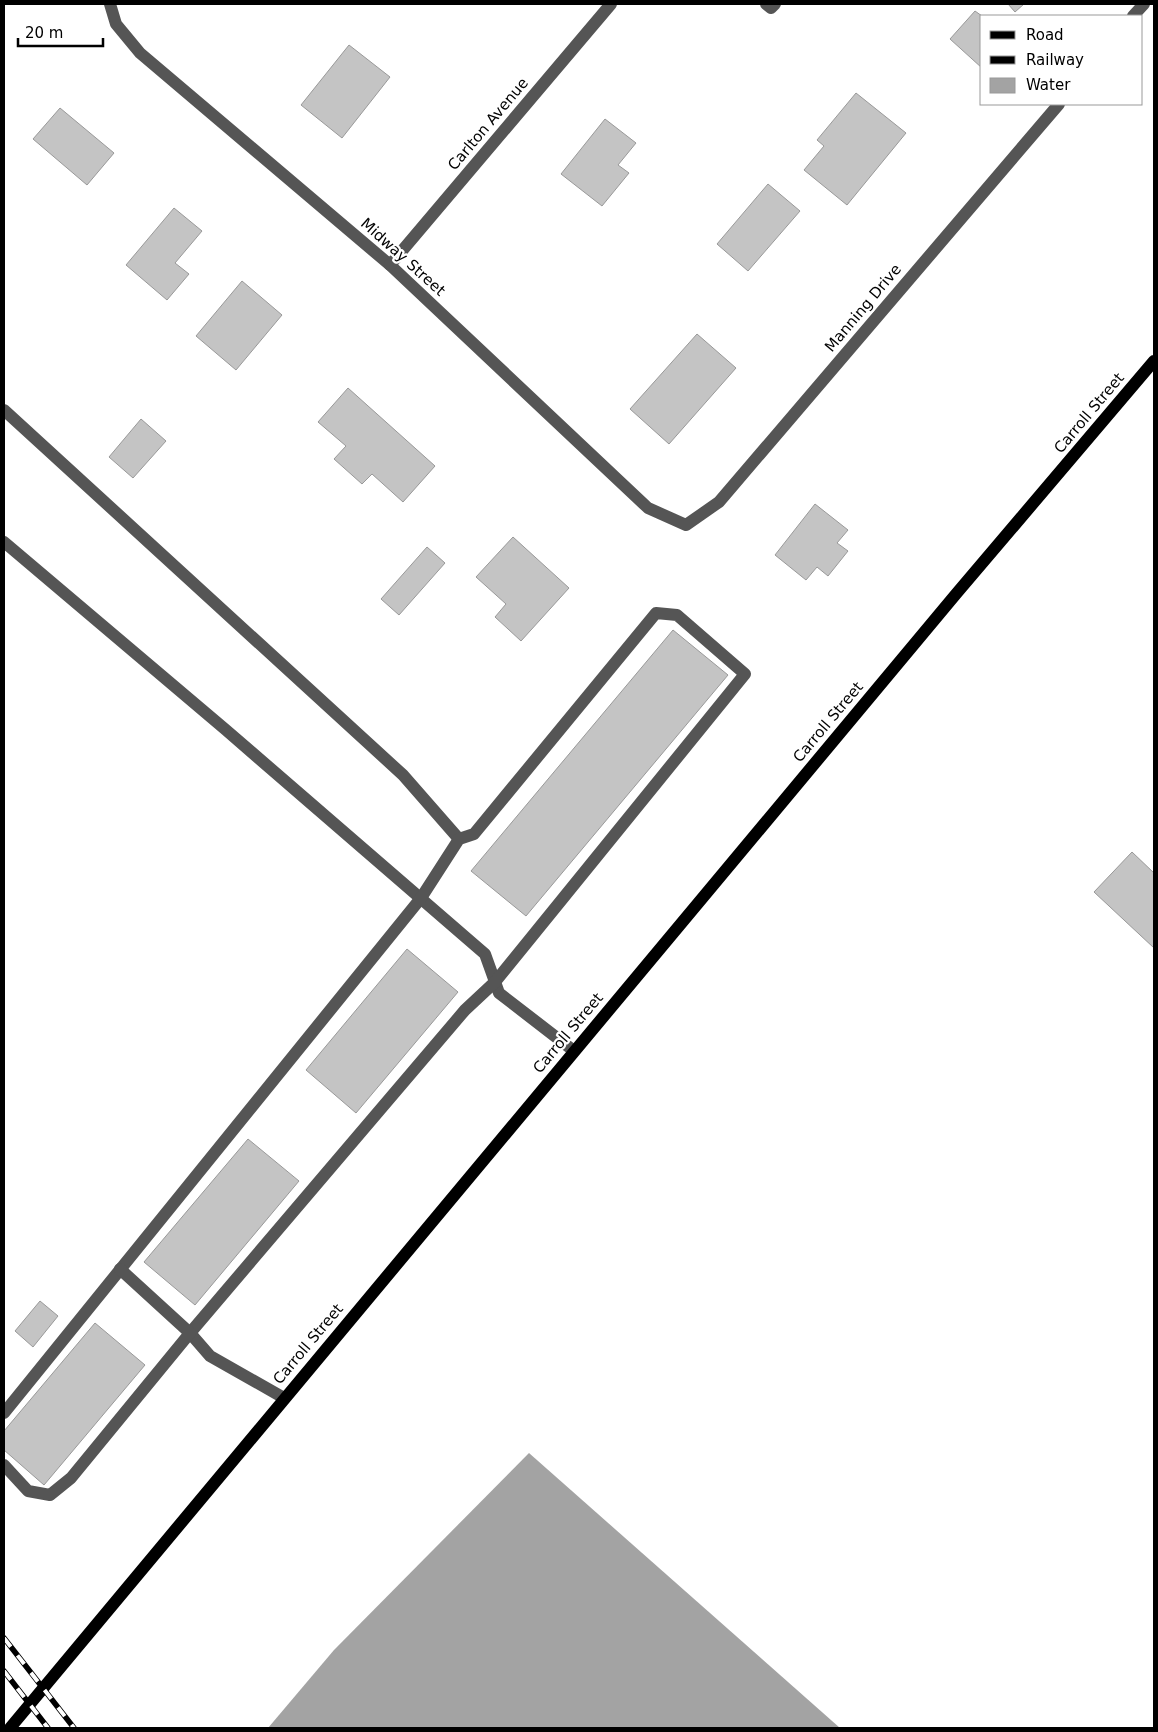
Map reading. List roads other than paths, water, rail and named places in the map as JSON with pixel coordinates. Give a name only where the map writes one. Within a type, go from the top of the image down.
[{"type":"main road","name":"Carroll Street","points":[[10,1728],[956,594],[1154,361]]},
{"type":"street","name":"Midway Street","points":[[110,4],[116,24],[140,53],[390,265],[648,508],[686,525]]},
{"type":"street","name":"Carlton Avenue","points":[[390,265],[611,4]]},
{"type":"street","points":[[766,4],[771,8],[775,4]]},
{"type":"street","points":[[1134,15],[1144,4]]},
{"type":"street","name":"Manning Drive","points":[[686,525],[719,502],[1058,105]]},
{"type":"street","points":[[4,410],[403,775],[459,839]]},
{"type":"street","points":[[4,542],[485,954],[499,992],[574,1051]]},
{"type":"street","points":[[4,1413],[421,898],[459,839],[474,834],[656,613],[677,615],[745,674],[495,982],[465,1010],[190,1333],[71,1478],[50,1495],[28,1491],[4,1465]]},
{"type":"street","points":[[120,1269],[190,1333],[210,1356],[284,1398]]},
{"type":"water","points":[[529,1453],[840,1728],[268,1728],[334,1650]]},
{"type":"railway","points":[[4,1638],[74,1728]]},
{"type":"railway","points":[[4,1671],[48,1728]]}]
